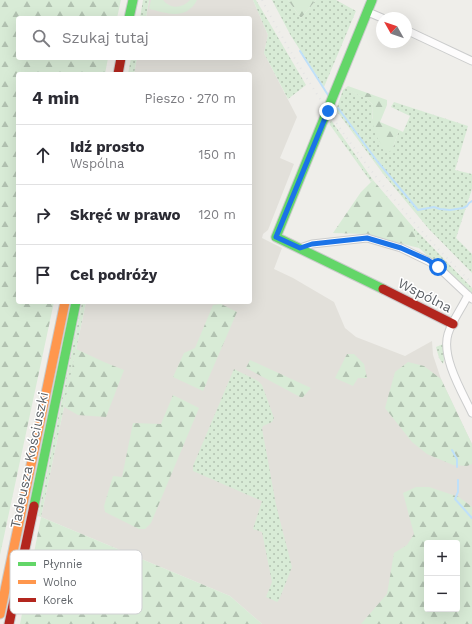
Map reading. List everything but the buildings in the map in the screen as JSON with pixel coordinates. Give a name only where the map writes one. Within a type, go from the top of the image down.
[{"type":"main road","points":[[130,16],[133,0]]},
{"type":"main road","points":[[368,12],[372,0]]},
{"type":"main road","name":"Wspólna","points":[[368,12],[276,237],[452,324]]},
{"type":"main road","points":[[118,72],[121,60]]},
{"type":"main road","name":"Tadeusza Kościuszki","points":[[13,550],[65,304]]},
{"type":"main road","name":"Tadeusza Kościuszki","points":[[24,550],[76,304]]},
{"type":"main road","name":"Tadeusza Kościuszki","points":[[0,614],[10,566]]},
{"type":"main road","name":"Tadeusza Kościuszki","points":[[9,624],[11,614]]},
{"type":"street","points":[[368,12],[376,15]]},
{"type":"street","points":[[412,33],[472,61]]},
{"type":"street","name":"Wspólna","points":[[300,248],[312,244],[367,238],[401,248],[428,260],[438,267],[470,297]]},
{"type":"street","points":[[452,324],[470,297]]},
{"type":"street","name":"Wspólna","points":[[452,324],[448,336],[448,353],[455,376],[472,413]]},
{"type":"shaded area","points":[[149,0],[253,0],[268,35],[264,53],[297,117],[280,158],[294,164],[268,230],[263,234],[262,238],[282,248],[274,269],[293,278],[334,302],[345,328],[356,337],[405,356],[432,341],[433,355],[441,379],[472,444],[472,616],[453,624],[262,624],[230,596],[142,559],[142,550],[120,550],[41,517],[86,304],[252,304],[252,72],[134,72],[137,60],[252,60],[252,16],[146,16]]},
{"type":"green space","points":[[0,0],[121,0],[117,16],[16,16],[16,60],[108,60],[105,72],[16,72],[16,304],[54,304],[0,555]]},
{"type":"green space","points":[[143,0],[149,0],[146,16],[140,16]]},
{"type":"green space","points":[[151,0],[163,0],[169,5],[176,7],[187,3],[190,0],[197,0],[193,7],[187,11],[176,14],[149,9]]},
{"type":"green space","points":[[253,0],[256,0],[306,85],[288,99],[264,53],[268,35]]},
{"type":"green space","points":[[272,0],[288,0],[301,18],[316,0],[336,0],[356,11],[324,87],[291,36]]},
{"type":"green space","points":[[288,0],[316,0],[301,18]]},
{"type":"green space","points":[[131,60],[137,60],[134,72],[128,72]]},
{"type":"green space","points":[[348,86],[349,90],[367,99],[373,105],[372,118],[393,147],[399,130],[403,132],[410,116],[391,107],[394,102],[468,126],[455,170],[472,174],[472,189],[456,238],[472,254],[472,273],[428,228],[384,175],[336,110],[343,90]]},
{"type":"green space","points":[[348,86],[387,100],[387,105],[380,122],[399,130],[390,152],[380,142],[374,131],[372,119],[373,105],[367,99],[348,90]]},
{"type":"green space","points":[[331,120],[373,180],[371,182],[330,125]]},
{"type":"green space","points":[[373,180],[413,227],[419,248],[364,234],[333,233],[361,192]]},
{"type":"green space","points":[[413,227],[472,288],[472,296],[419,248]]},
{"type":"green space","points":[[82,304],[86,304],[41,517],[38,516]]},
{"type":"green space","points":[[221,304],[237,312],[203,391],[173,377],[184,353],[195,348],[213,305]]},
{"type":"green space","points":[[443,344],[445,357],[443,364],[439,358],[436,347]]},
{"type":"green space","points":[[76,349],[124,370],[106,417],[78,415],[64,407]]},
{"type":"green space","points":[[347,354],[354,354],[364,364],[367,378],[358,378],[353,386],[335,378]]},
{"type":"green space","points":[[250,360],[311,388],[302,398],[246,368]]},
{"type":"green space","points":[[408,362],[424,366],[441,379],[472,444],[472,464],[467,466],[453,465],[427,454],[412,442],[385,408],[395,372]]},
{"type":"green space","points":[[234,369],[258,381],[262,385],[274,418],[272,422],[263,426],[262,428],[276,505],[292,567],[277,602],[266,597],[272,582],[262,532],[253,529],[262,501],[193,471],[193,466]]},
{"type":"green space","points":[[173,395],[199,408],[151,523],[145,529],[139,529],[105,512],[104,506],[113,476],[122,477],[133,423],[161,424]]},
{"type":"green space","points":[[416,487],[429,487],[459,497],[472,507],[472,624],[361,624],[387,594],[394,553],[407,545],[414,534],[403,493]]},
{"type":"green space","points":[[41,517],[120,550],[35,550]]},
{"type":"green space","points":[[142,559],[230,596],[262,624],[20,624],[22,614],[142,614]]},
{"type":"waterway","points":[[300,51],[328,95]]},
{"type":"waterway","points":[[338,108],[377,161],[418,210],[434,207],[450,210],[463,208],[472,201]]},
{"type":"waterway","points":[[452,450],[457,459],[457,467]]},
{"type":"waterway","points":[[458,480],[458,492],[455,499],[472,518]]},
{"type":"railway","points":[[262,0],[306,77],[356,150],[411,219],[472,283]]},
{"type":"traffic: fast","points":[[129,16],[133,0]]},
{"type":"traffic: fast","points":[[372,0],[276,237],[383,289]]},
{"type":"traffic: fast","points":[[34,506],[76,304]]},
{"type":"traffic: slow","points":[[13,550],[65,304]]},
{"type":"traffic: slow","points":[[0,614],[10,566]]},
{"type":"traffic: jam","points":[[118,72],[121,60]]},
{"type":"traffic: jam","points":[[383,289],[453,324]]},
{"type":"traffic: jam","points":[[25,550],[34,506]]},
{"type":"traffic: jam","points":[[9,624],[11,614]]},
{"type":"route","points":[[328,111],[276,237],[300,248],[312,244],[367,238],[401,248],[428,260],[438,267]]}]
